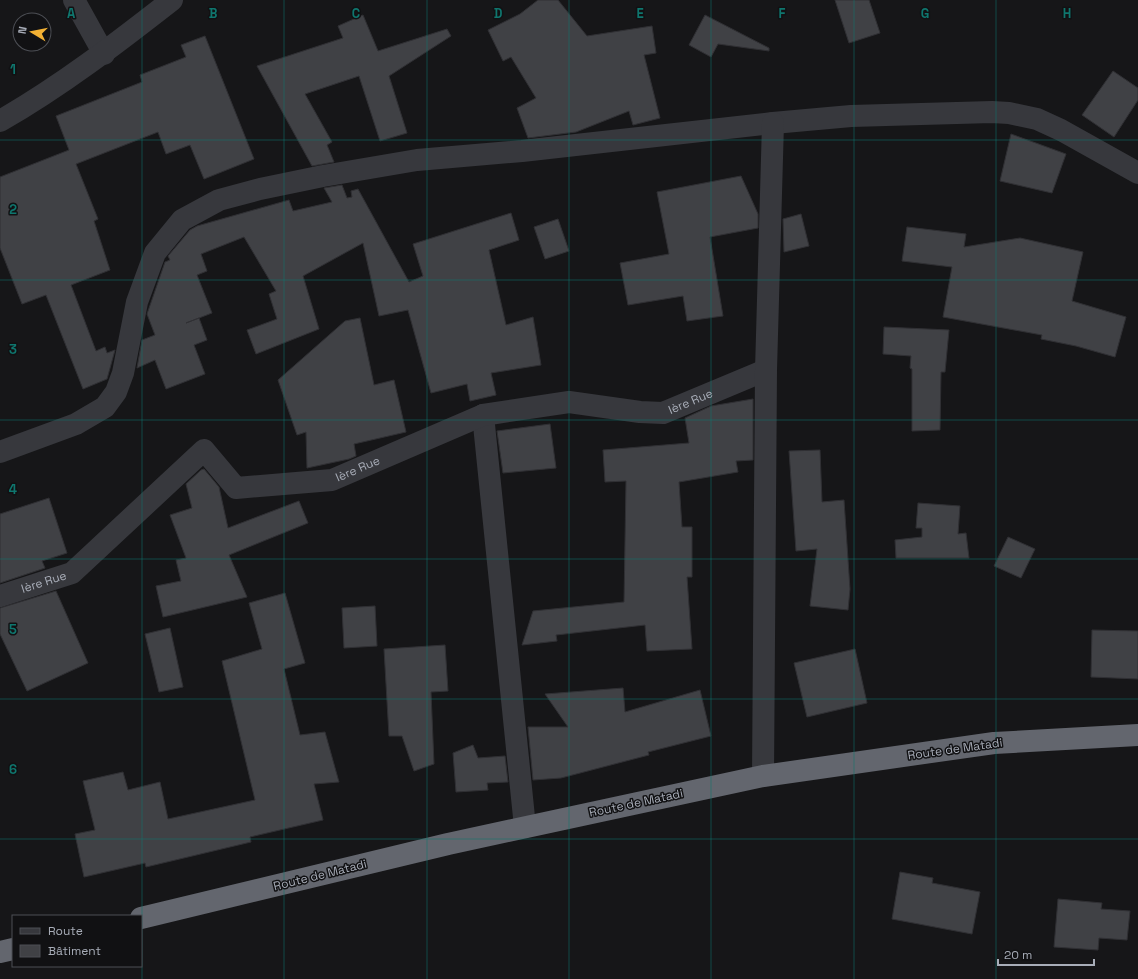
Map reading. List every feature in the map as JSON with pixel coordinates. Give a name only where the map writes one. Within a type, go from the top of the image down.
[{"type":"highway","name":"Route de Matadi","points":[[142,918],[440,846],[763,776],[994,743],[1138,735]]},
{"type":"highway","points":[[0,952],[12,949]]},
{"type":"street","points":[[74,0],[104,54]]},
{"type":"street","points":[[0,121],[33,102],[104,54],[172,0]]},
{"type":"street","points":[[0,452],[76,424],[105,407],[116,392],[123,373],[138,302],[155,253],[182,220],[219,200],[260,189],[377,166],[773,123],[851,116],[1009,113],[1037,119],[1061,130],[1138,173]]},
{"type":"street","points":[[763,776],[766,370],[773,123]]},
{"type":"street","name":"Ière Rue","points":[[0,596],[72,573],[204,450],[236,488],[332,480],[483,415],[569,402],[640,412],[663,413],[766,370]]},
{"type":"street","points":[[483,415],[525,827]]},
{"type":"building","points":[[538,0],[558,0],[587,36],[652,26],[656,53],[644,55],[660,118],[633,125],[629,111],[576,132],[528,138],[517,108],[536,98],[511,57],[503,61],[488,30],[520,14]]},
{"type":"building","points":[[835,0],[869,0],[880,33],[849,43]]},
{"type":"building","points":[[363,15],[378,51],[447,29],[451,36],[389,76],[407,133],[380,141],[359,76],[305,94],[332,142],[327,145],[334,162],[312,166],[257,66],[343,38],[338,26]]},
{"type":"building","points":[[705,15],[769,48],[769,51],[718,44],[711,57],[689,45]]},
{"type":"building","points":[[205,36],[254,159],[204,179],[190,145],[166,154],[158,132],[76,164],[98,219],[94,221],[110,270],[71,285],[96,351],[105,347],[107,353],[115,350],[107,379],[83,389],[46,295],[22,304],[0,248],[0,177],[69,150],[56,116],[142,82],[140,75],[186,57],[181,45]]},
{"type":"building","points":[[1113,71],[1138,88],[1138,100],[1114,137],[1082,115]]},
{"type":"building","points":[[1011,134],[1066,154],[1052,193],[1000,181]]},
{"type":"building","points":[[741,176],[758,214],[758,228],[710,237],[723,316],[687,321],[683,296],[628,305],[620,263],[669,254],[657,192]]},
{"type":"building","points":[[342,185],[347,198],[352,197],[351,191],[358,189],[409,282],[423,276],[413,244],[511,213],[519,240],[489,250],[506,325],[533,317],[541,365],[491,373],[496,395],[470,401],[467,384],[431,393],[408,310],[379,316],[363,243],[303,276],[319,329],[256,354],[247,330],[277,319],[269,294],[276,291],[244,237],[201,254],[207,271],[197,275],[212,313],[199,318],[207,340],[194,345],[205,374],[166,389],[155,360],[137,368],[142,340],[155,335],[147,314],[165,262],[170,260],[168,256],[190,230],[197,226],[289,200],[293,211],[332,202],[324,188]]},
{"type":"building","points":[[801,214],[809,246],[784,252],[783,219]]},
{"type":"building","points":[[558,219],[569,251],[545,259],[534,227]]},
{"type":"building","points":[[907,227],[966,234],[964,247],[1020,238],[1083,252],[1072,301],[1126,317],[1115,357],[1076,346],[1041,339],[1042,335],[943,317],[952,267],[902,261]]},
{"type":"building","points":[[360,318],[374,385],[394,380],[406,432],[354,444],[356,456],[349,459],[307,468],[306,432],[297,435],[278,380],[345,321]]},
{"type":"building","points":[[884,327],[949,330],[945,372],[941,372],[940,430],[912,431],[911,356],[883,354]]},
{"type":"building","points":[[753,399],[753,460],[736,461],[738,472],[679,482],[682,527],[692,527],[692,577],[687,577],[692,649],[647,651],[645,625],[556,635],[557,641],[522,645],[533,611],[624,602],[626,481],[605,482],[603,450],[689,443],[685,418],[711,406]]},
{"type":"building","points":[[550,424],[556,468],[503,473],[497,431]]},
{"type":"building","points":[[820,450],[822,502],[844,500],[850,589],[848,610],[810,606],[817,549],[796,551],[789,451]]},
{"type":"building","points":[[204,469],[219,487],[228,528],[299,501],[308,523],[229,555],[247,597],[163,617],[156,586],[181,581],[176,560],[186,558],[170,515],[192,508],[186,484]]},
{"type":"building","points":[[49,498],[67,553],[42,561],[45,568],[0,583],[0,514]]},
{"type":"building","points":[[918,503],[960,506],[958,534],[966,533],[969,558],[896,558],[895,540],[922,537],[922,528],[916,528]]},
{"type":"building","points":[[1008,537],[1035,549],[1021,578],[994,566]]},
{"type":"building","points":[[56,591],[88,663],[27,691],[0,634],[0,608]]},
{"type":"building","points":[[285,593],[305,663],[284,669],[300,735],[325,732],[339,782],[314,784],[323,820],[250,837],[251,842],[146,867],[145,863],[84,877],[75,834],[95,830],[83,781],[123,772],[128,790],[160,782],[168,819],[255,800],[222,661],[262,649],[249,603]]},
{"type":"building","points":[[375,606],[377,646],[344,648],[342,608]]},
{"type":"building","points":[[170,628],[183,687],[159,692],[145,634]]},
{"type":"building","points":[[1092,630],[1138,631],[1138,679],[1091,677]]},
{"type":"building","points":[[445,645],[448,691],[431,692],[434,764],[414,771],[402,736],[389,736],[384,649]]},
{"type":"building","points":[[855,649],[867,703],[807,717],[794,663]]},
{"type":"building","points":[[623,688],[625,712],[700,690],[711,736],[648,752],[649,755],[561,778],[533,780],[528,727],[568,727],[545,694]]},
{"type":"building","points":[[473,745],[478,758],[505,756],[508,782],[487,783],[488,790],[456,792],[453,753]]},
{"type":"building","points":[[900,872],[933,878],[932,883],[980,892],[972,934],[892,919]]},
{"type":"building","points":[[1058,899],[1102,903],[1101,909],[1130,911],[1127,940],[1099,938],[1098,950],[1054,947]]}]
